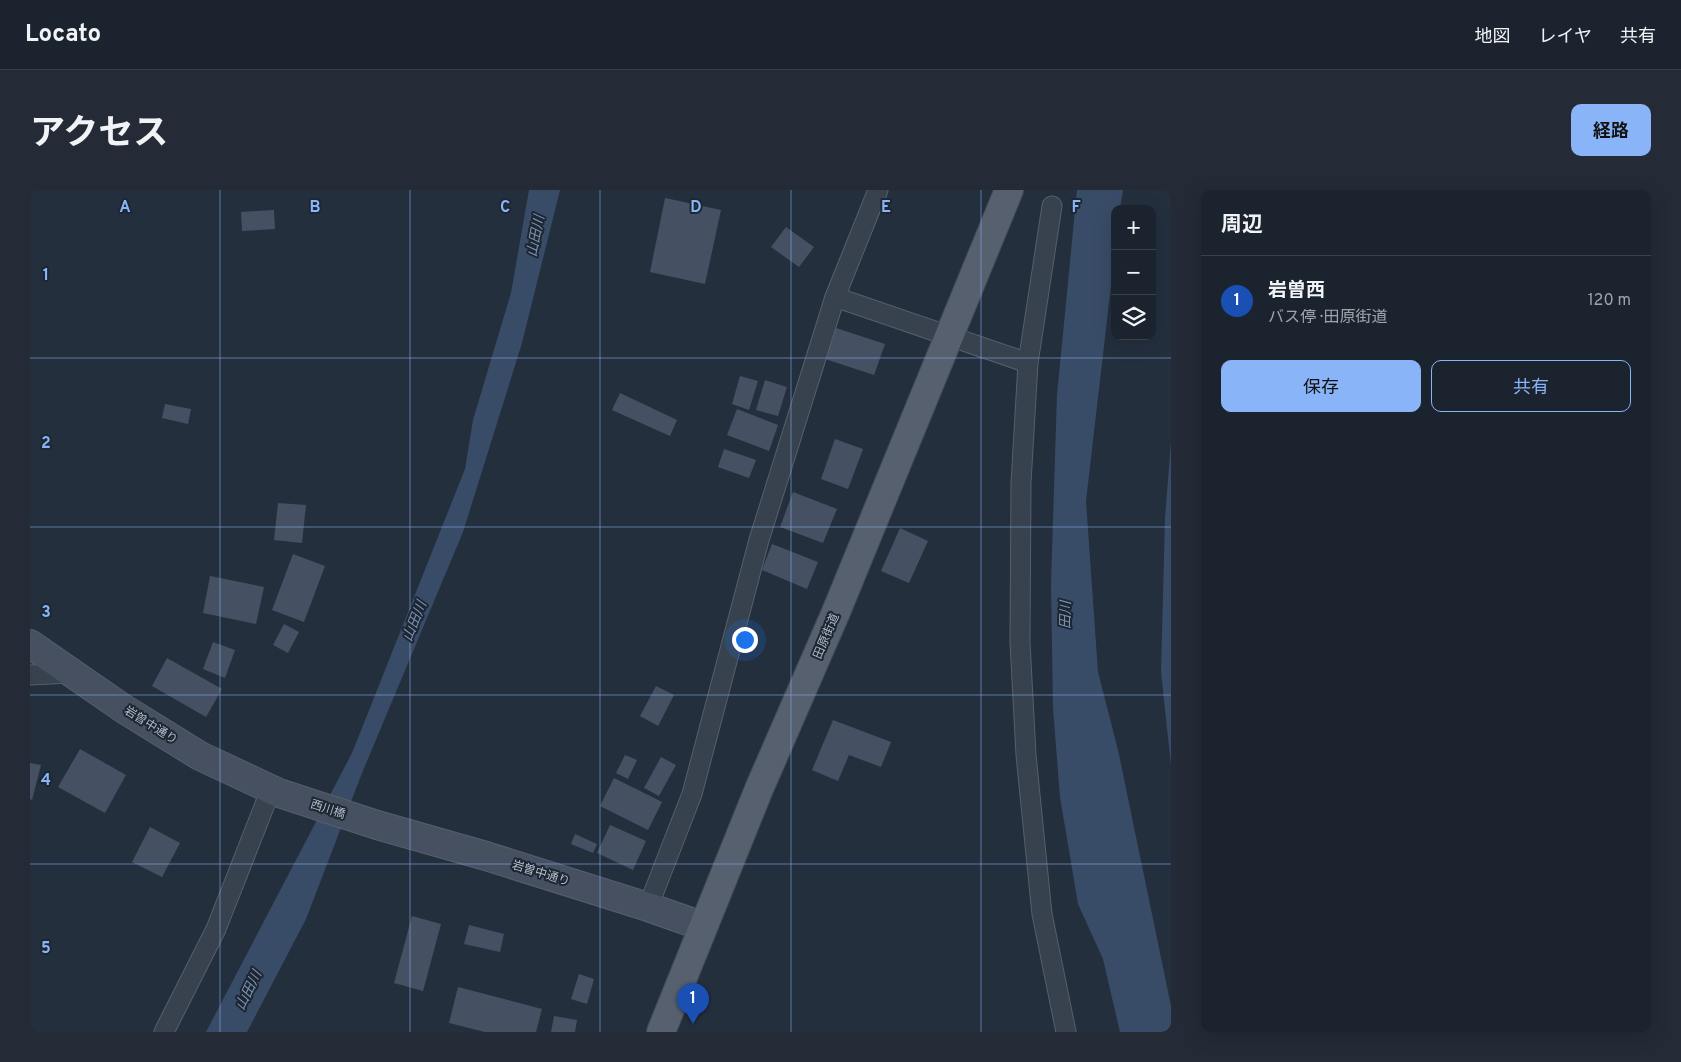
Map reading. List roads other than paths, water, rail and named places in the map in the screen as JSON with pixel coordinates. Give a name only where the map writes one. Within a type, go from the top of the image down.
[{"type":"main road","name":"田原街道","points":[[661,1032],[702,926],[836,612],[1009,190]]},
{"type":"street","points":[[648,907],[692,794],[759,540],[835,297],[878,190]]},
{"type":"street","points":[[1052,206],[1028,363],[1020,483],[1020,642],[1026,755],[1042,914],[1066,1032]]},
{"type":"street","points":[[835,297],[1028,363]]},
{"type":"street","name":"岩曽中通り","points":[[30,644],[124,709],[200,756],[275,791]]},
{"type":"street","points":[[30,675],[72,673]]},
{"type":"street","points":[[164,1032],[216,929],[275,791]]},
{"type":"street","name":"西川橋","points":[[275,791],[377,825]]},
{"type":"street","name":"岩曽中通り","points":[[377,825],[486,856],[702,926]]},
{"type":"water","name":"山田川","points":[[529,190],[560,190],[522,343],[463,532],[362,773],[306,919],[247,1032],[206,1032],[352,753],[465,469],[473,420],[511,293]]},
{"type":"water","name":"田川","points":[[1077,190],[1123,190],[1121,205],[1111,205],[1111,285],[1086,501],[1098,672],[1118,750],[1171,1006],[1171,1032],[1120,1032],[1103,959],[1078,904],[1060,797],[1053,708],[1051,584],[1057,395]]},
{"type":"water","points":[[1171,442],[1171,765],[1161,672],[1165,518]]},
{"type":"place","name":"岩曽西","points":[[693,1024]]}]
